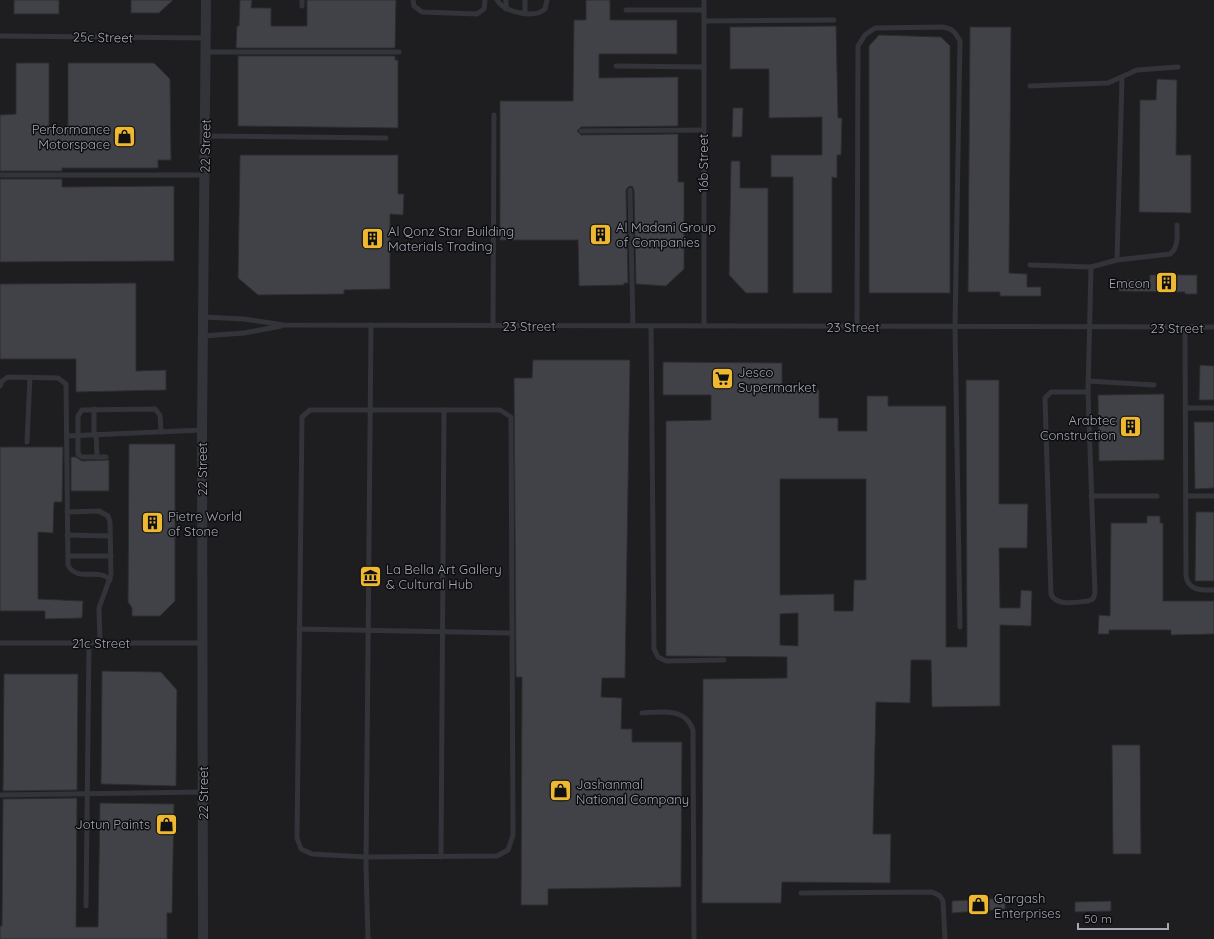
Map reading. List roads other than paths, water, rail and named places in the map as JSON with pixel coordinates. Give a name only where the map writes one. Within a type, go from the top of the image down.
[{"type":"street","name":"22 Street","points":[[203,939],[202,430],[206,0]]},
{"type":"lane","points":[[413,0],[414,6],[422,12],[477,14],[484,9],[484,0]]},
{"type":"lane","points":[[497,0],[506,9],[525,13],[542,11],[547,6],[547,0]]},
{"type":"lane","points":[[506,0],[506,9]]},
{"type":"lane","points":[[525,0],[525,13]]},
{"type":"lane","name":"16b Street","points":[[704,0],[704,326]]},
{"type":"lane","points":[[626,10],[704,10]]},
{"type":"lane","points":[[705,21],[834,20]]},
{"type":"lane","points":[[857,327],[858,46],[869,31],[875,28],[943,27],[955,32],[960,41],[955,327],[960,627]]},
{"type":"lane","name":"25c Street","points":[[0,36],[206,38]]},
{"type":"lane","points":[[206,52],[399,52]]},
{"type":"lane","points":[[616,66],[704,66]]},
{"type":"lane","points":[[1030,86],[1108,83],[1137,70],[1178,67]]},
{"type":"lane","points":[[1116,260],[1122,77]]},
{"type":"lane","name":"23 Street","points":[[493,326],[494,115]]},
{"type":"lane","points":[[581,131],[703,130]]},
{"type":"lane","points":[[205,136],[386,138]]},
{"type":"lane","points":[[0,175],[205,175]]},
{"type":"lane","points":[[630,190],[634,326]]},
{"type":"lane","points":[[1030,265],[1091,267],[1116,260],[1170,254],[1176,248],[1177,244],[1177,225]]},
{"type":"lane","points":[[1088,392],[1051,392],[1045,398],[1051,594],[1054,599],[1059,602],[1088,601],[1094,596],[1088,392],[1091,267]]},
{"type":"lane","name":"23 Street","points":[[203,316],[244,319],[284,325],[1214,328]]},
{"type":"lane","name":"23 Street","points":[[203,336],[244,333],[284,325]]},
{"type":"lane","points":[[368,939],[366,857],[371,325]]},
{"type":"lane","points":[[651,326],[654,649],[658,657],[666,661],[724,660]]},
{"type":"lane","points":[[1185,328],[1187,580],[1190,586],[1197,590],[1214,590]]},
{"type":"lane","points":[[0,386],[2,381],[8,377],[58,378],[64,381],[67,387],[67,535],[69,567],[76,574],[83,576],[105,576],[110,580]]},
{"type":"lane","points":[[27,442],[30,377]]},
{"type":"lane","points":[[1088,381],[1154,384]]},
{"type":"lane","points":[[1185,408],[1214,408]]},
{"type":"lane","points":[[94,409],[97,457]]},
{"type":"lane","points":[[106,457],[82,457],[78,454],[77,435],[79,414],[85,410],[155,409],[160,415],[161,432]]},
{"type":"lane","points":[[310,410],[444,410],[500,410],[511,417],[513,835],[508,850],[497,856],[366,857],[312,854],[301,848],[297,838],[302,416],[310,410]]},
{"type":"lane","points":[[441,857],[444,410]]},
{"type":"lane","points":[[67,436],[202,430]]},
{"type":"lane","points":[[1091,496],[1157,496]]},
{"type":"lane","points":[[1186,496],[1214,496]]},
{"type":"lane","points":[[68,512],[99,511],[105,514],[110,522],[110,580],[99,608],[100,643]]},
{"type":"lane","points":[[67,535],[110,536]]},
{"type":"lane","points":[[68,556],[111,556]]},
{"type":"lane","points":[[299,629],[512,633]]},
{"type":"lane","name":"21c Street","points":[[0,643],[202,643]]},
{"type":"lane","points":[[86,906],[89,643]]},
{"type":"lane","points":[[642,713],[676,712],[687,719],[693,730],[694,939]]},
{"type":"lane","points":[[0,795],[203,792]]},
{"type":"lane","points":[[802,892],[932,892],[940,896],[943,901],[945,939]]},
{"type":"place","name":"Performance Motorspace","points":[[125,136]]},
{"type":"place","name":"Al Madani Group of Companies","points":[[601,234]]},
{"type":"place","name":"Al Qonz Star Building Materials Trading","points":[[373,238]]},
{"type":"place","name":"Emcon","points":[[1166,283]]},
{"type":"place","name":"Jesco Supermarket","points":[[722,379]]},
{"type":"place","name":"Arabtec Construction","points":[[1131,427]]},
{"type":"place","name":"Pietre World of Stone","points":[[152,523]]},
{"type":"place","name":"La Bella Art Gallery & Cultural Hub","points":[[370,576]]},
{"type":"place","name":"Jashanmal National Company","points":[[561,791]]},
{"type":"place","name":"Jotun Paints","points":[[166,824]]},
{"type":"place","name":"Gargash Enterprises","points":[[979,905]]}]
